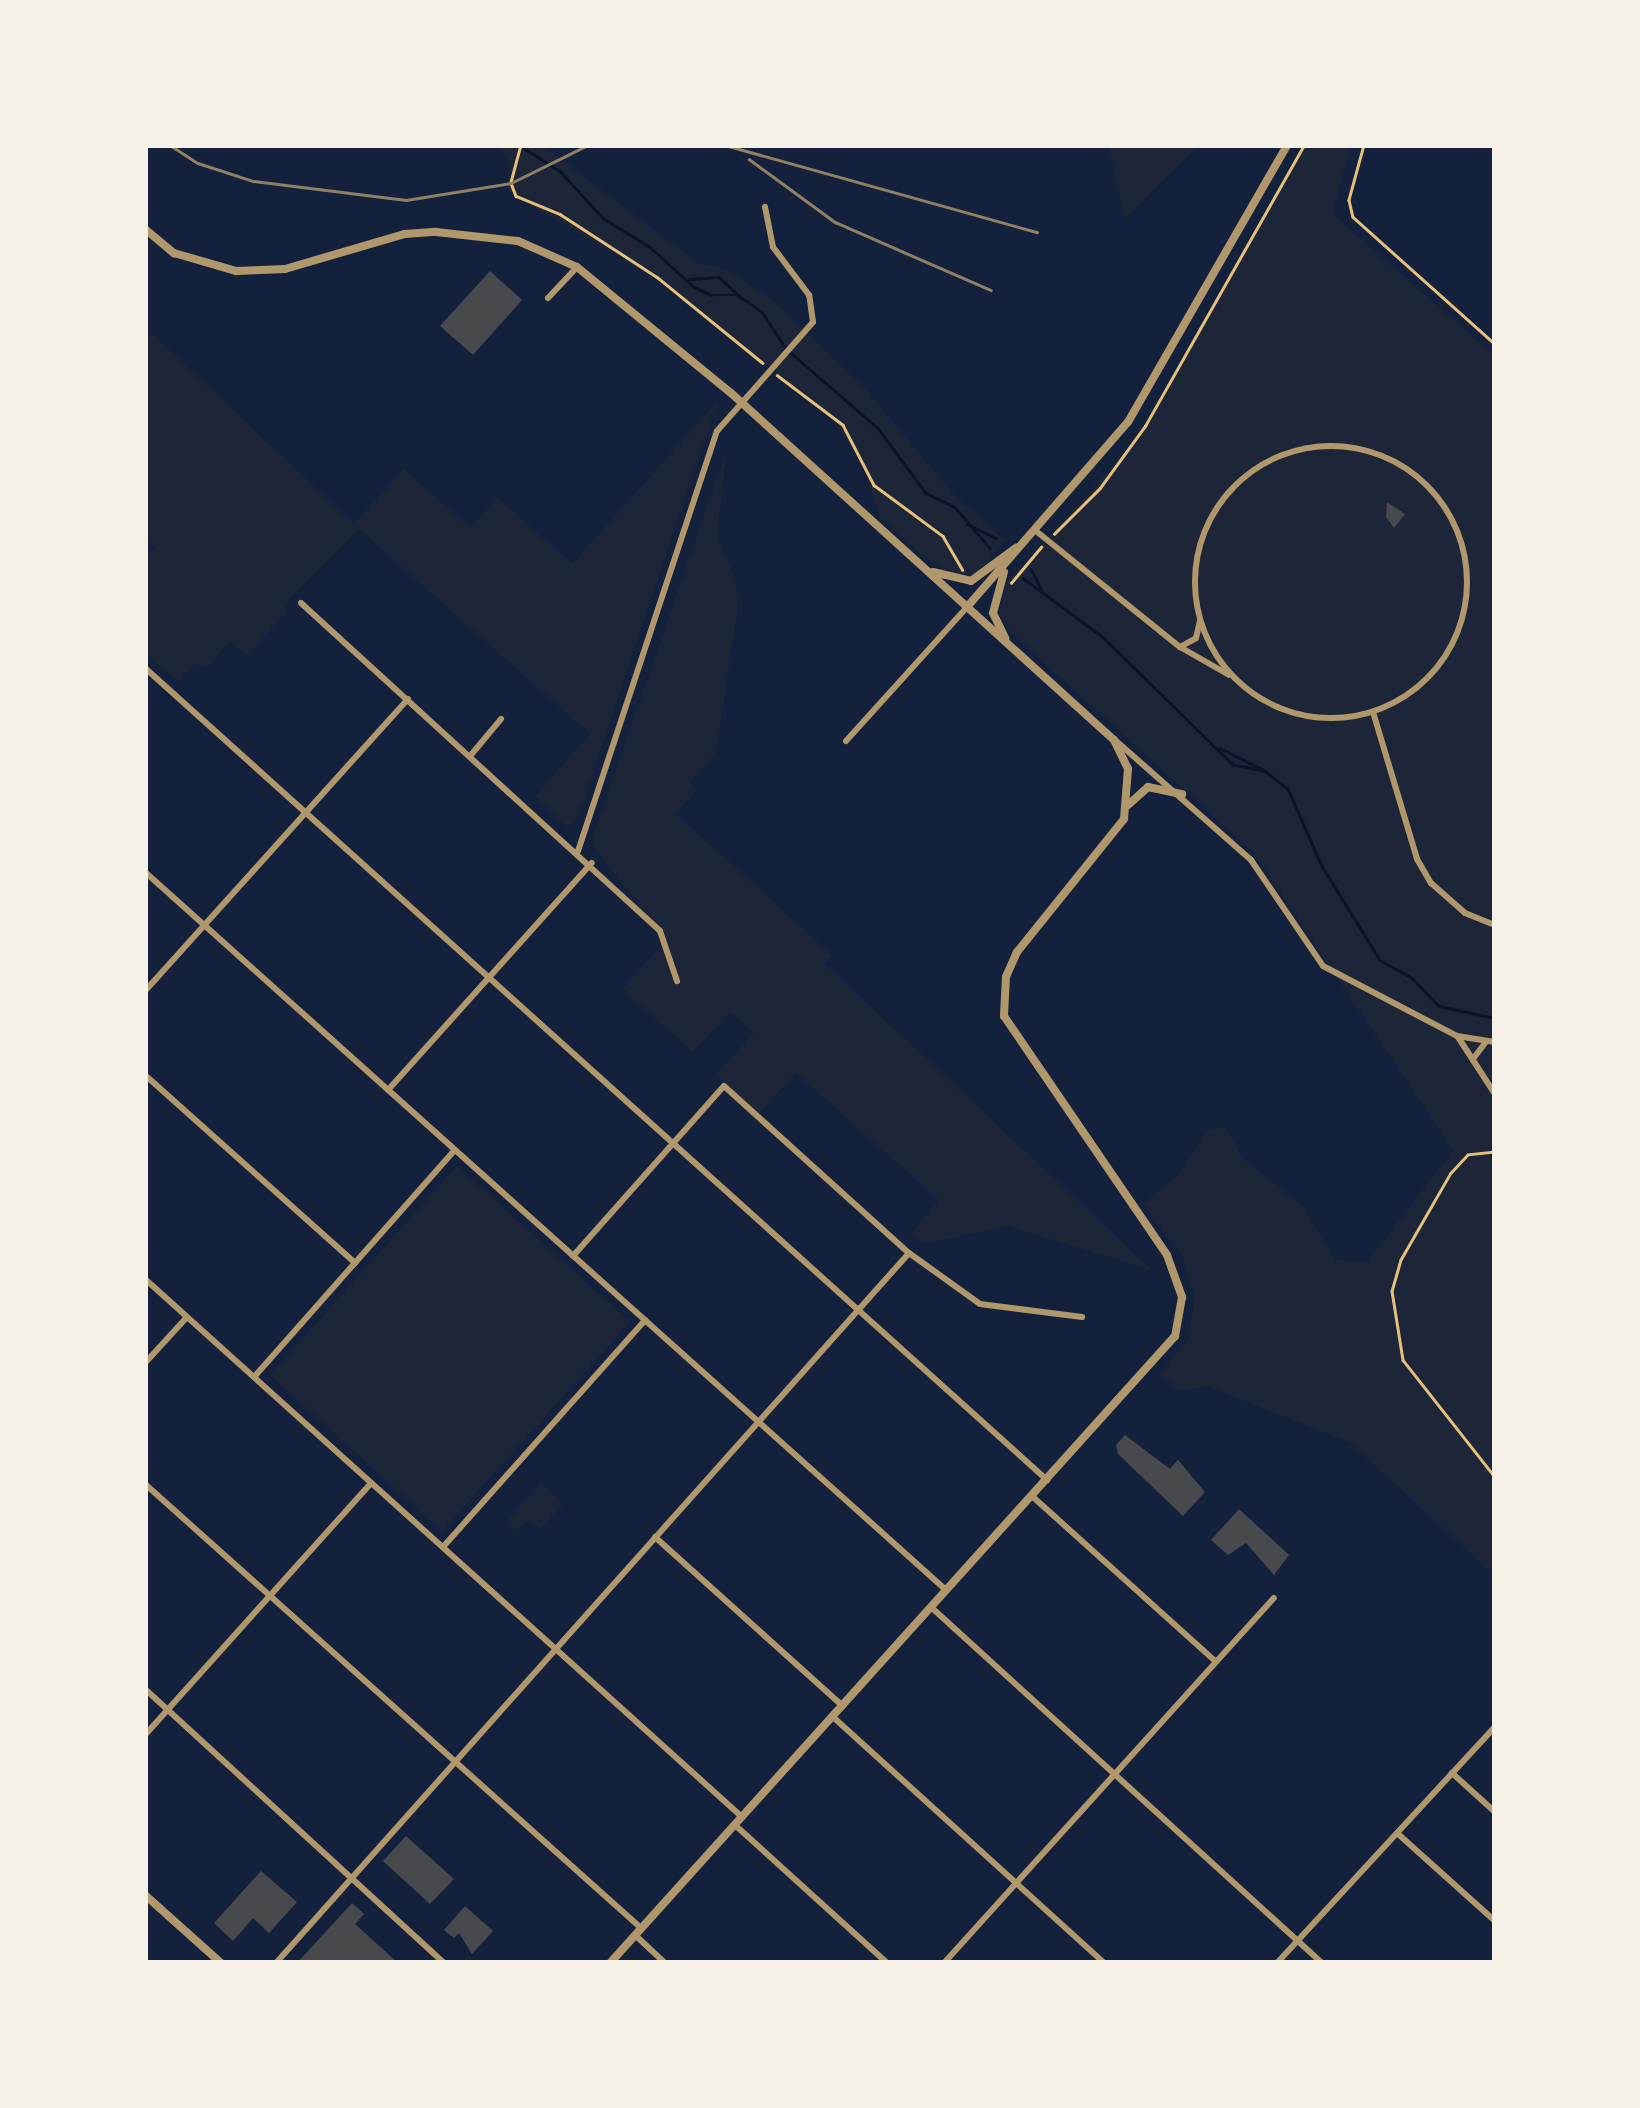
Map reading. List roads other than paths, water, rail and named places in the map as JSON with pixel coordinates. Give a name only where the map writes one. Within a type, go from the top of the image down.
[{"type":"street","points":[[846,742],[1033,535],[1128,422],[1286,145]]},
{"type":"street","points":[[578,850],[717,431],[739,400],[813,322],[808,295],[773,247],[765,207]]},
{"type":"street","points":[[145,229],[174,253],[236,272],[285,270],[406,234],[436,232],[518,241],[577,267],[739,400],[1103,730],[1182,794],[1251,860],[1323,966],[1458,1036],[1495,1042]]},
{"type":"street","points":[[548,298],[577,267]]},
{"type":"street","points":[[1033,535],[1180,647],[1234,678],[1264,701],[1299,715],[1336,718],[1373,712],[1409,694],[1438,668],[1458,633],[1467,594],[1465,555],[1451,517],[1428,485],[1396,462],[1358,448],[1318,446],[1280,455],[1246,475],[1218,504],[1201,539],[1194,578],[1201,618],[1213,650],[1234,678]]},
{"type":"street","points":[[917,561],[966,582],[1033,535]]},
{"type":"street","points":[[1010,560],[993,613],[1010,646]]},
{"type":"street","points":[[301,603],[578,850],[660,931],[676,981]]},
{"type":"street","points":[[1180,647],[1196,638],[1201,618]]},
{"type":"street","points":[[145,668],[1047,1480]]},
{"type":"street","points":[[145,991],[408,699]]},
{"type":"street","points":[[1373,712],[1431,882],[1465,914],[1495,925]]},
{"type":"street","points":[[471,755],[501,718]]},
{"type":"street","points":[[1103,730],[1128,769],[1128,805]]},
{"type":"street","points":[[610,1963],[1168,1348],[1182,1298],[1167,1255],[1004,1016],[1010,965],[1111,840],[1128,805],[1148,788],[1182,794]]},
{"type":"street","points":[[388,1090],[592,864]]},
{"type":"street","points":[[145,872],[948,1591]]},
{"type":"street","points":[[1458,1036],[1495,1094]]},
{"type":"street","points":[[1473,1060],[1485,1043]]},
{"type":"street","points":[[145,1075],[355,1263]]},
{"type":"street","points":[[574,1256],[724,1086],[909,1253],[980,1304],[1082,1316]]},
{"type":"street","points":[[254,1377],[456,1150]]},
{"type":"street","points":[[276,1963],[909,1253]]},
{"type":"street","points":[[145,1279],[742,1817]]},
{"type":"street","points":[[145,1363],[187,1316]]},
{"type":"street","points":[[443,1546],[646,1320]]},
{"type":"street","points":[[145,1734],[372,1483]]},
{"type":"street","points":[[145,1484],[454,1761],[638,1932],[665,1963]]},
{"type":"street","points":[[1032,1497],[1216,1662]]},
{"type":"street","points":[[655,1536],[843,1706]]},
{"type":"street","points":[[944,1963],[1274,1598]]},
{"type":"street","points":[[932,1608],[1322,1963]]},
{"type":"street","points":[[145,1689],[444,1963]]},
{"type":"street","points":[[833,1717],[1104,1963]]},
{"type":"street","points":[[1278,1963],[1492,1730]]},
{"type":"street","points":[[1452,1773],[1495,1812]]},
{"type":"street","points":[[734,1825],[886,1963]]},
{"type":"street","points":[[1397,1832],[1495,1922]]},
{"type":"street","points":[[145,1895],[220,1963]]},
{"type":"waterway","points":[[519,145],[560,171],[603,218],[650,247],[694,287],[711,295],[738,295],[762,312],[785,347]]},
{"type":"waterway","points":[[689,279],[719,277],[737,294]]},
{"type":"waterway","points":[[791,353],[878,428],[926,493],[955,507],[990,548]]},
{"type":"waterway","points":[[967,524],[996,538]]},
{"type":"waterway","points":[[1031,569],[1042,591]]},
{"type":"waterway","points":[[1023,578],[1104,638],[1232,764],[1265,771],[1288,789],[1322,866],[1380,960],[1412,978],[1439,1006],[1495,1018]]},
{"type":"waterway","points":[[1220,748],[1264,770]]},
{"type":"railway","points":[[170,145],[198,163],[253,181],[406,200],[511,183],[588,145]]},
{"type":"railway","points":[[725,145],[1037,232]]},
{"type":"railway","points":[[749,159],[835,222],[991,290]]}]
